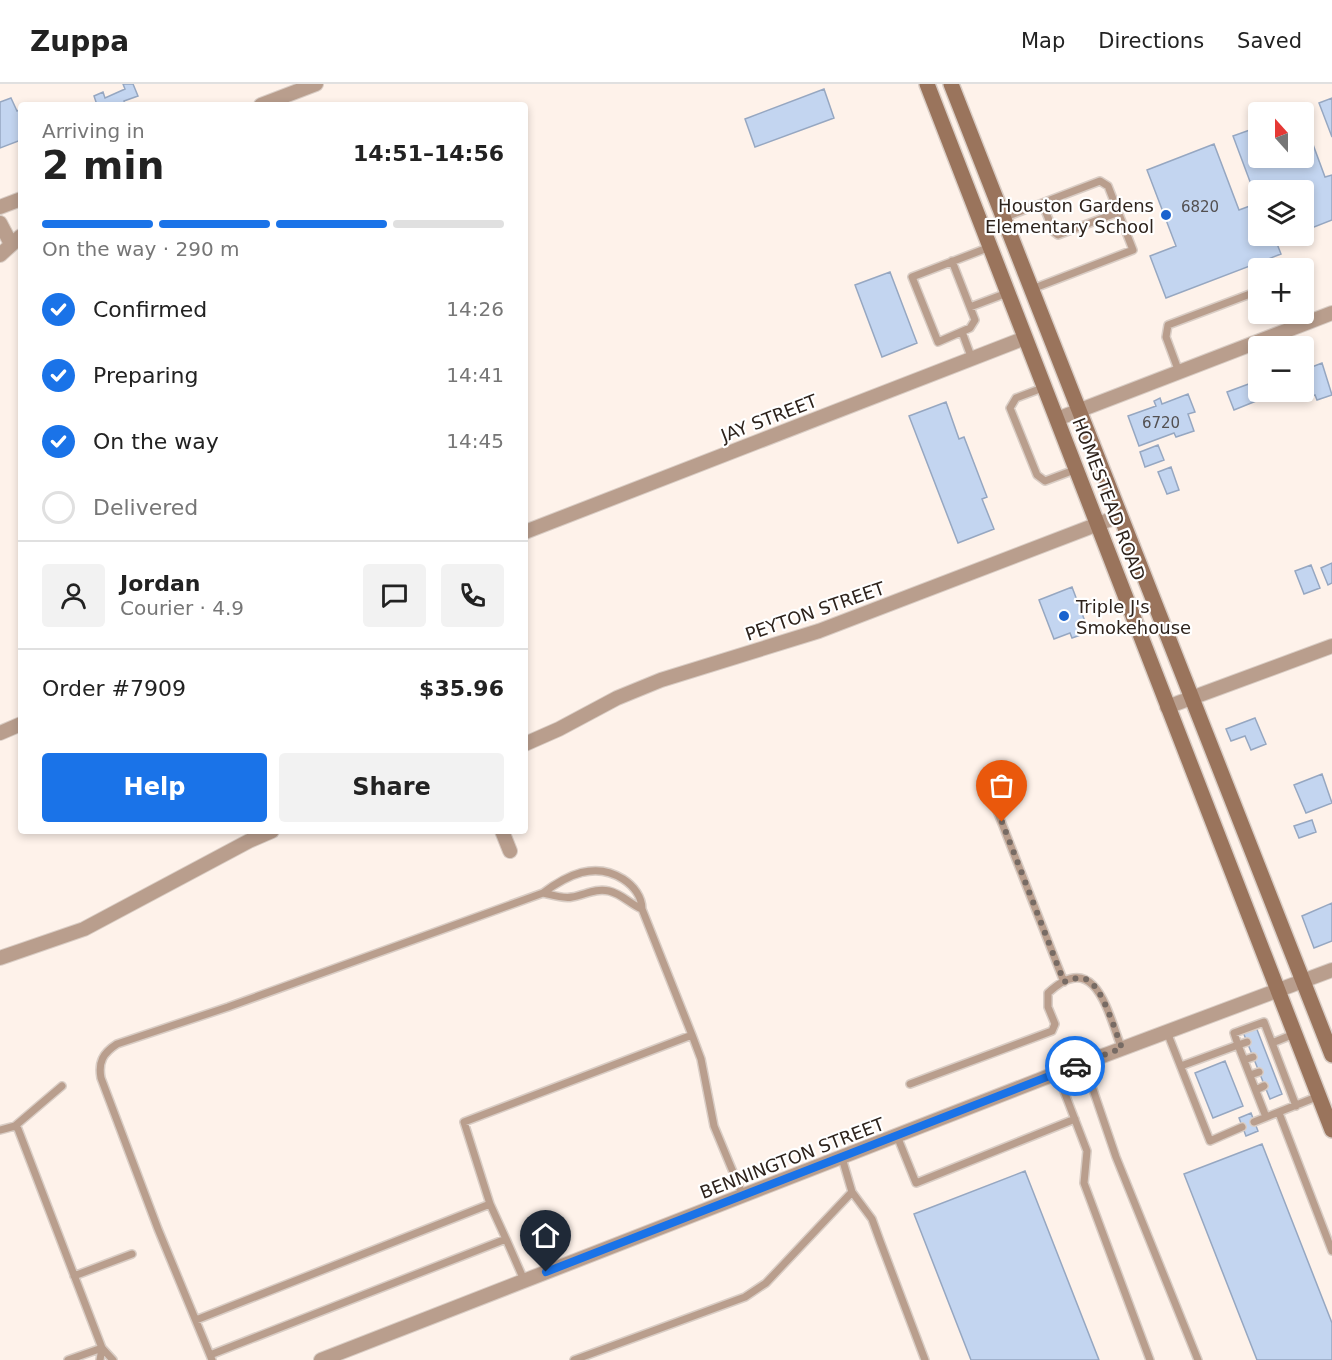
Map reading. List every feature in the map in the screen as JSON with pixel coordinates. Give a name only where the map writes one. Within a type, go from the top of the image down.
[{"type":"main road","name":"HOMESTEAD ROAD","points":[[927,84],[1332,1130]]},
{"type":"main road","name":"HOMESTEAD ROAD","points":[[951,84],[1302,981],[1328,1033],[1332,1055]]},
{"type":"street","points":[[269,102],[316,84]]},
{"type":"street","points":[[0,207],[18,200]]},
{"type":"street","points":[[0,223],[16,240],[0,255]]},
{"type":"street","points":[[1314,316],[1332,313]]},
{"type":"street","points":[[1058,419],[1179,372],[1288,324]]},
{"type":"street","name":"JAY STREET","points":[[528,531],[1025,338]]},
{"type":"street","name":"PEYTON STREET","points":[[528,742],[617,698],[661,680],[819,631],[1119,516]]},
{"type":"street","points":[[1167,708],[1332,646]]},
{"type":"street","points":[[0,733],[18,725]]},
{"type":"street","points":[[0,958],[84,929],[265,834]]},
{"type":"street","points":[[503,834],[510,851]]},
{"type":"street","name":"BENNINGTON STREET","points":[[321,1360],[1057,1073],[1332,970]]},
{"type":"lane","points":[[1003,218],[1103,181],[1108,186],[1119,212],[1133,250],[1032,289]]},
{"type":"lane","points":[[1042,203],[1054,232],[1058,235],[1119,212]]},
{"type":"lane","points":[[952,261],[975,320],[970,328],[938,342],[912,277],[952,261],[990,247]]},
{"type":"lane","points":[[970,307],[1008,293]]},
{"type":"lane","points":[[1179,372],[1166,337],[1168,325],[1248,295]]},
{"type":"lane","points":[[962,332],[972,359]]},
{"type":"lane","points":[[1045,387],[1016,398],[1010,408],[1036,475],[1040,479],[1045,481],[1077,470]]},
{"type":"lane","points":[[994,802],[1064,982]]},
{"type":"lane","points":[[506,1239],[211,1357],[158,1229],[101,1078],[100,1062],[104,1054],[117,1044],[239,1003],[543,893],[563,878],[593,870],[614,873],[629,883],[642,902],[642,909],[701,1059],[714,1126],[743,1196]]},
{"type":"lane","points":[[543,893],[570,898],[600,890],[610,891],[621,895],[634,906],[642,909]]},
{"type":"lane","points":[[910,1084],[1052,1031],[1055,1024],[1048,1007],[1048,993],[1057,984],[1076,978],[1086,979],[1097,988],[1122,1048]]},
{"type":"lane","points":[[1266,1117],[1234,1033],[1264,1022],[1296,1106]]},
{"type":"lane","points":[[1167,1032],[1210,1141],[1242,1127]]},
{"type":"lane","points":[[1260,1037],[1268,1034]]},
{"type":"lane","points":[[1266,1052],[1294,1034]]},
{"type":"lane","points":[[524,1280],[490,1204],[464,1122],[692,1035]]},
{"type":"lane","points":[[1181,1066],[1247,1042]]},
{"type":"lane","points":[[1244,1060],[1253,1057]]},
{"type":"lane","points":[[1084,1063],[1116,1157],[1198,1360]]},
{"type":"lane","points":[[1271,1067],[1280,1064]]},
{"type":"lane","points":[[1250,1075],[1259,1072]]},
{"type":"lane","points":[[1057,1073],[1087,1151],[1084,1183],[1150,1360]]},
{"type":"lane","points":[[1277,1081],[1285,1078]]},
{"type":"lane","points":[[0,1131],[15,1126],[62,1086]]},
{"type":"lane","points":[[1256,1090],[1264,1086]]},
{"type":"lane","points":[[1254,1122],[1319,1096]]},
{"type":"lane","points":[[1279,1113],[1332,1251]]},
{"type":"lane","points":[[897,1136],[916,1183],[1075,1119]]},
{"type":"lane","points":[[15,1126],[102,1348],[113,1360]]},
{"type":"lane","points":[[842,1158],[852,1192],[872,1219],[925,1360]]},
{"type":"lane","points":[[574,1360],[745,1297],[766,1283],[852,1192]]},
{"type":"lane","points":[[196,1320],[490,1204]]},
{"type":"lane","points":[[74,1276],[132,1254]]},
{"type":"lane","points":[[68,1360],[102,1348]]},
{"type":"lane","points":[[100,1360],[102,1348]]},
{"type":"building","points":[[123,84],[133,84],[138,96],[124,102],[96,102],[94,96],[103,92],[105,98],[125,89]]},
{"type":"building","points":[[824,89],[834,118],[755,147],[745,119]]},
{"type":"building","points":[[11,98],[18,110],[18,141],[0,148],[0,102]]},
{"type":"building","points":[[1332,98],[1332,137],[1319,103]]},
{"type":"building","points":[[1248,131],[1248,168],[1314,168],[1314,147],[1325,177],[1332,175],[1332,220],[1314,227],[1314,180],[1249,180],[1233,136]]},
{"type":"building","points":[[1214,144],[1239,210],[1248,207],[1248,246],[1278,246],[1281,254],[1271,258],[1248,258],[1248,267],[1166,298],[1150,256],[1176,246],[1147,170]]},
{"type":"building","points":[[890,272],[917,343],[882,357],[855,285]]},
{"type":"building","points":[[1322,363],[1332,395],[1317,400],[1314,395],[1314,366]]},
{"type":"building","points":[[1248,384],[1248,402],[1254,402],[1234,410],[1227,392]]},
{"type":"building","points":[[1188,394],[1195,412],[1188,414],[1194,431],[1176,437],[1174,433],[1139,446],[1128,416],[1156,406],[1154,401],[1160,398],[1162,404]]},
{"type":"building","points":[[946,402],[959,439],[964,437],[987,497],[982,499],[994,529],[958,543],[909,416]]},
{"type":"building","points":[[1158,445],[1164,460],[1145,467],[1140,452]]},
{"type":"building","points":[[1171,467],[1179,490],[1167,494],[1158,472]]},
{"type":"building","points":[[1332,563],[1332,583],[1328,585],[1321,568]]},
{"type":"building","points":[[1311,565],[1320,588],[1304,594],[1295,571]]},
{"type":"building","name":"Triple J's Smokehouse","points":[[1072,587],[1089,632],[1072,638],[1070,633],[1054,639],[1039,600]]},
{"type":"building","points":[[1255,718],[1266,744],[1251,750],[1245,736],[1231,741],[1226,729]]},
{"type":"building","points":[[1322,774],[1332,803],[1306,813],[1294,785]]},
{"type":"building","points":[[1312,820],[1316,832],[1299,838],[1294,826]]},
{"type":"building","points":[[1332,903],[1332,941],[1314,948],[1302,916]]},
{"type":"building","points":[[1256,1027],[1282,1094],[1270,1099],[1243,1032]]},
{"type":"building","points":[[1225,1061],[1243,1106],[1213,1118],[1195,1073]]},
{"type":"building","points":[[1251,1113],[1258,1131],[1246,1136],[1239,1118]]},
{"type":"building","points":[[1262,1144],[1332,1323],[1332,1360],[1257,1360],[1184,1174]]},
{"type":"building","points":[[1025,1171],[1099,1360],[971,1360],[914,1214]]},
{"type":"way so far","points":[[1002,822],[1064,982],[1076,978],[1086,979],[1097,988],[1122,1048],[1075,1066]]},
{"type":"place","name":"Houston Gardens Elementary School","points":[[1166,215]]},
{"type":"place","name":"Triple J's Smokehouse","points":[[1064,616]]},
{"type":"route","points":[[546,1272],[1075,1066]]}]
